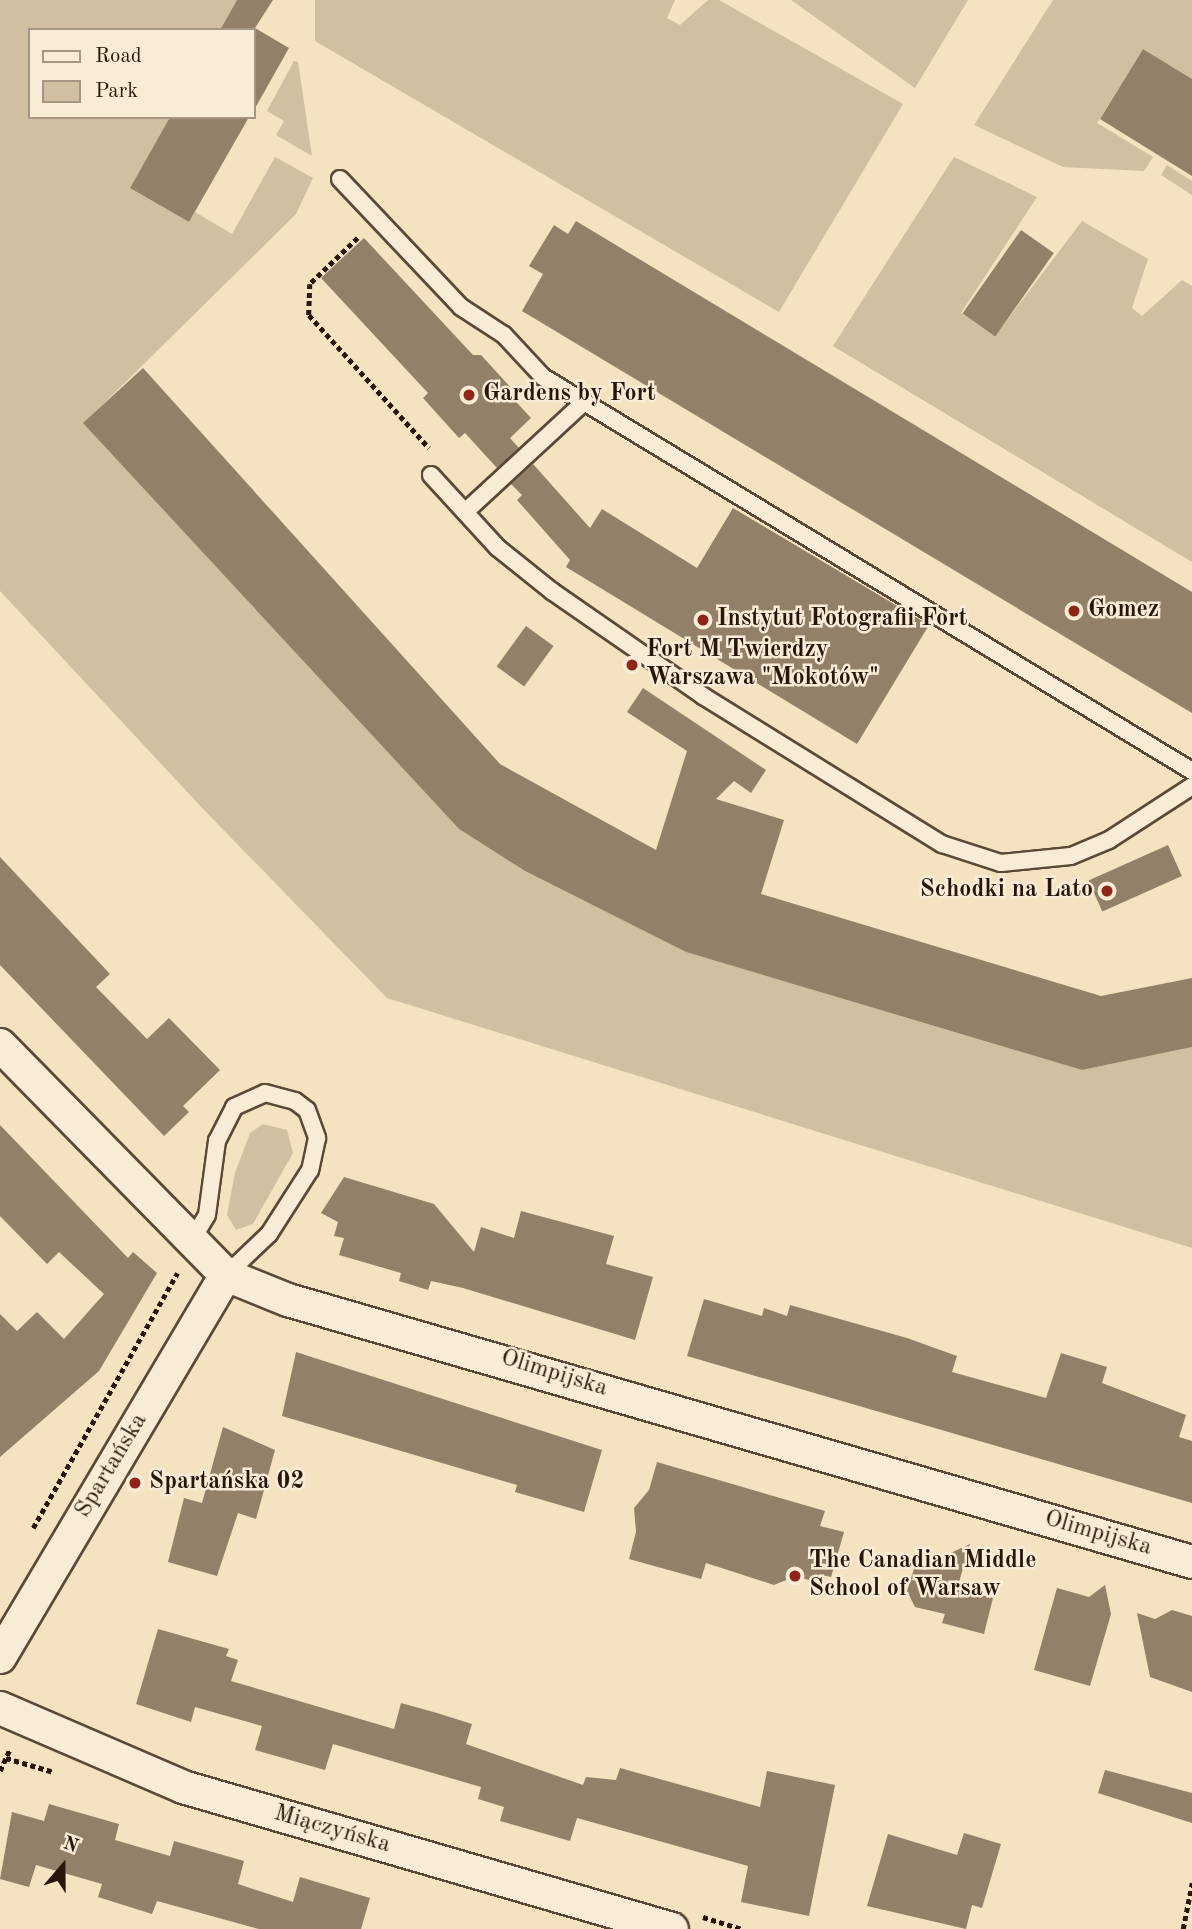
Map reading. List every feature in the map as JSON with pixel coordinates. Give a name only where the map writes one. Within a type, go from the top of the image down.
[{"type":"street","name":"Olimpijska","points":[[0,1045],[184,1251],[226,1275],[288,1300],[1192,1562]]},
{"type":"street","name":"Spartańska","points":[[0,1657],[226,1275]]},
{"type":"street","name":"Miączyńska","points":[[0,1709],[183,1787],[672,1929]]},
{"type":"lane","points":[[340,179],[461,307],[505,335],[543,377],[1192,771]]},
{"type":"lane","points":[[465,512],[584,402]]},
{"type":"lane","points":[[431,475],[465,512],[553,592],[703,696],[942,844],[1002,863],[1071,856],[1109,841],[1192,786]]},
{"type":"lane","points":[[184,1251],[207,1216],[218,1140],[234,1107],[265,1093],[295,1101],[307,1110],[317,1138],[310,1170],[269,1234],[226,1275]]},
{"type":"path","points":[[379,220],[316,276],[306,305],[314,324],[432,451]]},
{"type":"path","points":[[25,1541],[178,1271],[184,1251]]},
{"type":"path","points":[[1183,1929],[1192,1883]]},
{"type":"green space","points":[[0,0],[237,0],[221,28],[28,28],[28,119],[169,119],[130,188],[189,222],[195,212],[232,234],[275,157],[313,178],[296,214],[84,423],[459,829],[525,871],[686,952],[1082,1070],[1192,1047],[1192,1248],[387,998],[206,812],[0,591]]},
{"type":"green space","points":[[315,0],[675,0],[667,18],[680,25],[708,0],[719,0],[903,104],[779,312],[315,41]]},
{"type":"green space","points":[[791,0],[968,0],[915,88]]},
{"type":"green space","points":[[1053,0],[1192,0],[1192,79],[1143,49],[1097,123],[1153,157],[1144,171],[1063,167],[974,125]]},
{"type":"green space","points":[[294,61],[298,62],[312,156],[276,135],[284,121],[267,111]]},
{"type":"green space","points":[[954,157],[1037,197],[961,313],[995,336],[1082,221],[1148,259],[1132,308],[1142,316],[1182,280],[1192,286],[1192,562],[833,346]]},
{"type":"green space","points":[[1167,165],[1192,181],[1192,195],[1161,175]]},
{"type":"green space","points":[[263,1124],[287,1130],[293,1153],[253,1224],[236,1230],[227,1215],[235,1173],[250,1133]]},
{"type":"building","points":[[237,0],[273,0],[255,28],[221,28]]},
{"type":"building","points":[[256,29],[289,48],[256,106]]},
{"type":"building","points":[[1143,49],[1192,79],[1192,176],[1100,119]]},
{"type":"building","points":[[169,119],[248,119],[189,222],[130,188]]},
{"type":"building","points":[[576,221],[1192,592],[1192,713],[522,311],[543,274],[529,266],[554,225],[568,234]]},
{"type":"building","points":[[1021,230],[1054,253],[995,336],[962,314]]},
{"type":"building","points":[[364,238],[473,355],[481,355],[513,390],[509,394],[531,418],[510,438],[519,448],[497,468],[465,433],[459,438],[423,398],[428,393],[321,278]]},
{"type":"building","points":[[143,368],[500,764],[656,850],[687,751],[627,712],[643,688],[766,770],[751,793],[734,781],[716,799],[784,820],[761,894],[1101,996],[1192,978],[1192,1047],[1082,1070],[686,952],[525,871],[459,829],[83,423]]},
{"type":"building","points":[[533,464],[590,528],[602,509],[697,568],[733,508],[929,625],[857,744],[566,567],[570,560],[517,500],[522,495],[511,484]]},
{"type":"building","points":[[526,626],[554,646],[524,686],[497,666]]},
{"type":"building","points":[[1168,845],[1182,876],[1102,911],[1089,880]]},
{"type":"building","points":[[0,857],[110,974],[96,987],[147,1039],[169,1018],[220,1070],[183,1106],[189,1112],[164,1136],[0,965]]},
{"type":"building","points":[[0,1125],[128,1258],[133,1252],[157,1273],[99,1371],[0,1457],[0,1314],[17,1331],[37,1312],[64,1339],[104,1294],[59,1252],[47,1264],[0,1216]]},
{"type":"building","points":[[344,1177],[434,1204],[474,1252],[481,1227],[514,1238],[521,1211],[614,1236],[606,1264],[653,1277],[635,1340],[463,1288],[431,1281],[428,1290],[399,1281],[401,1273],[339,1255],[344,1238],[334,1236],[338,1222],[321,1213]]},
{"type":"building","points":[[704,1299],[762,1316],[764,1308],[787,1316],[790,1305],[907,1338],[957,1356],[952,1372],[1046,1398],[1061,1353],[1107,1367],[1102,1383],[1186,1415],[1179,1437],[1192,1441],[1192,1503],[687,1356]]},
{"type":"building","points":[[296,1352],[602,1450],[584,1512],[515,1492],[517,1485],[282,1416]]},
{"type":"building","points":[[223,1427],[275,1450],[256,1519],[238,1513],[217,1576],[168,1562],[184,1498],[202,1503]]},
{"type":"building","points":[[657,1462],[825,1511],[820,1526],[844,1532],[831,1577],[822,1575],[818,1583],[796,1576],[774,1585],[706,1563],[701,1579],[629,1559],[636,1532],[634,1508],[649,1490]]},
{"type":"building","points":[[970,1544],[957,1589],[993,1598],[984,1634],[942,1623],[945,1614],[915,1607],[907,1591],[920,1550],[942,1557]]},
{"type":"building","points":[[1105,1585],[1111,1614],[1090,1686],[1034,1670],[1057,1588],[1089,1597]]},
{"type":"building","points":[[1172,1610],[1192,1616],[1192,1692],[1150,1677],[1137,1613],[1155,1619]]},
{"type":"building","points":[[158,1629],[229,1649],[226,1656],[238,1660],[231,1681],[394,1729],[401,1703],[437,1713],[472,1724],[466,1744],[583,1785],[586,1777],[616,1780],[620,1768],[760,1807],[767,1771],[835,1785],[809,1916],[741,1902],[748,1866],[577,1818],[570,1841],[500,1821],[504,1807],[478,1799],[481,1787],[333,1744],[325,1770],[255,1750],[262,1726],[195,1707],[191,1722],[136,1704]]},
{"type":"building","points":[[1105,1770],[1192,1793],[1192,1823],[1098,1793]]},
{"type":"building","points":[[49,1804],[119,1824],[115,1840],[170,1856],[174,1841],[244,1861],[238,1884],[293,1902],[300,1877],[370,1898],[361,1929],[259,1929],[157,1901],[152,1914],[98,1897],[102,1884],[36,1865],[29,1887],[0,1879],[12,1812],[44,1821]]},
{"type":"building","points":[[964,1833],[1001,1844],[982,1908],[972,1905],[966,1929],[867,1906],[888,1834],[957,1855]]},
{"type":"place","name":"Gardens by Fort","points":[[469,395]]},
{"type":"place","name":"Gomez","points":[[1074,611]]},
{"type":"place","name":"Instytut Fotografii Fort","points":[[703,620]]},
{"type":"place","name":"Fort M Twierdzy Warszawa \"Mokotów\"","points":[[632,665]]},
{"type":"place","name":"Schodki na Lato","points":[[1107,891]]},
{"type":"place","name":"Spartańska 02","points":[[135,1483]]},
{"type":"place","name":"The Canadian Middle School of Warsaw","points":[[795,1576]]}]
